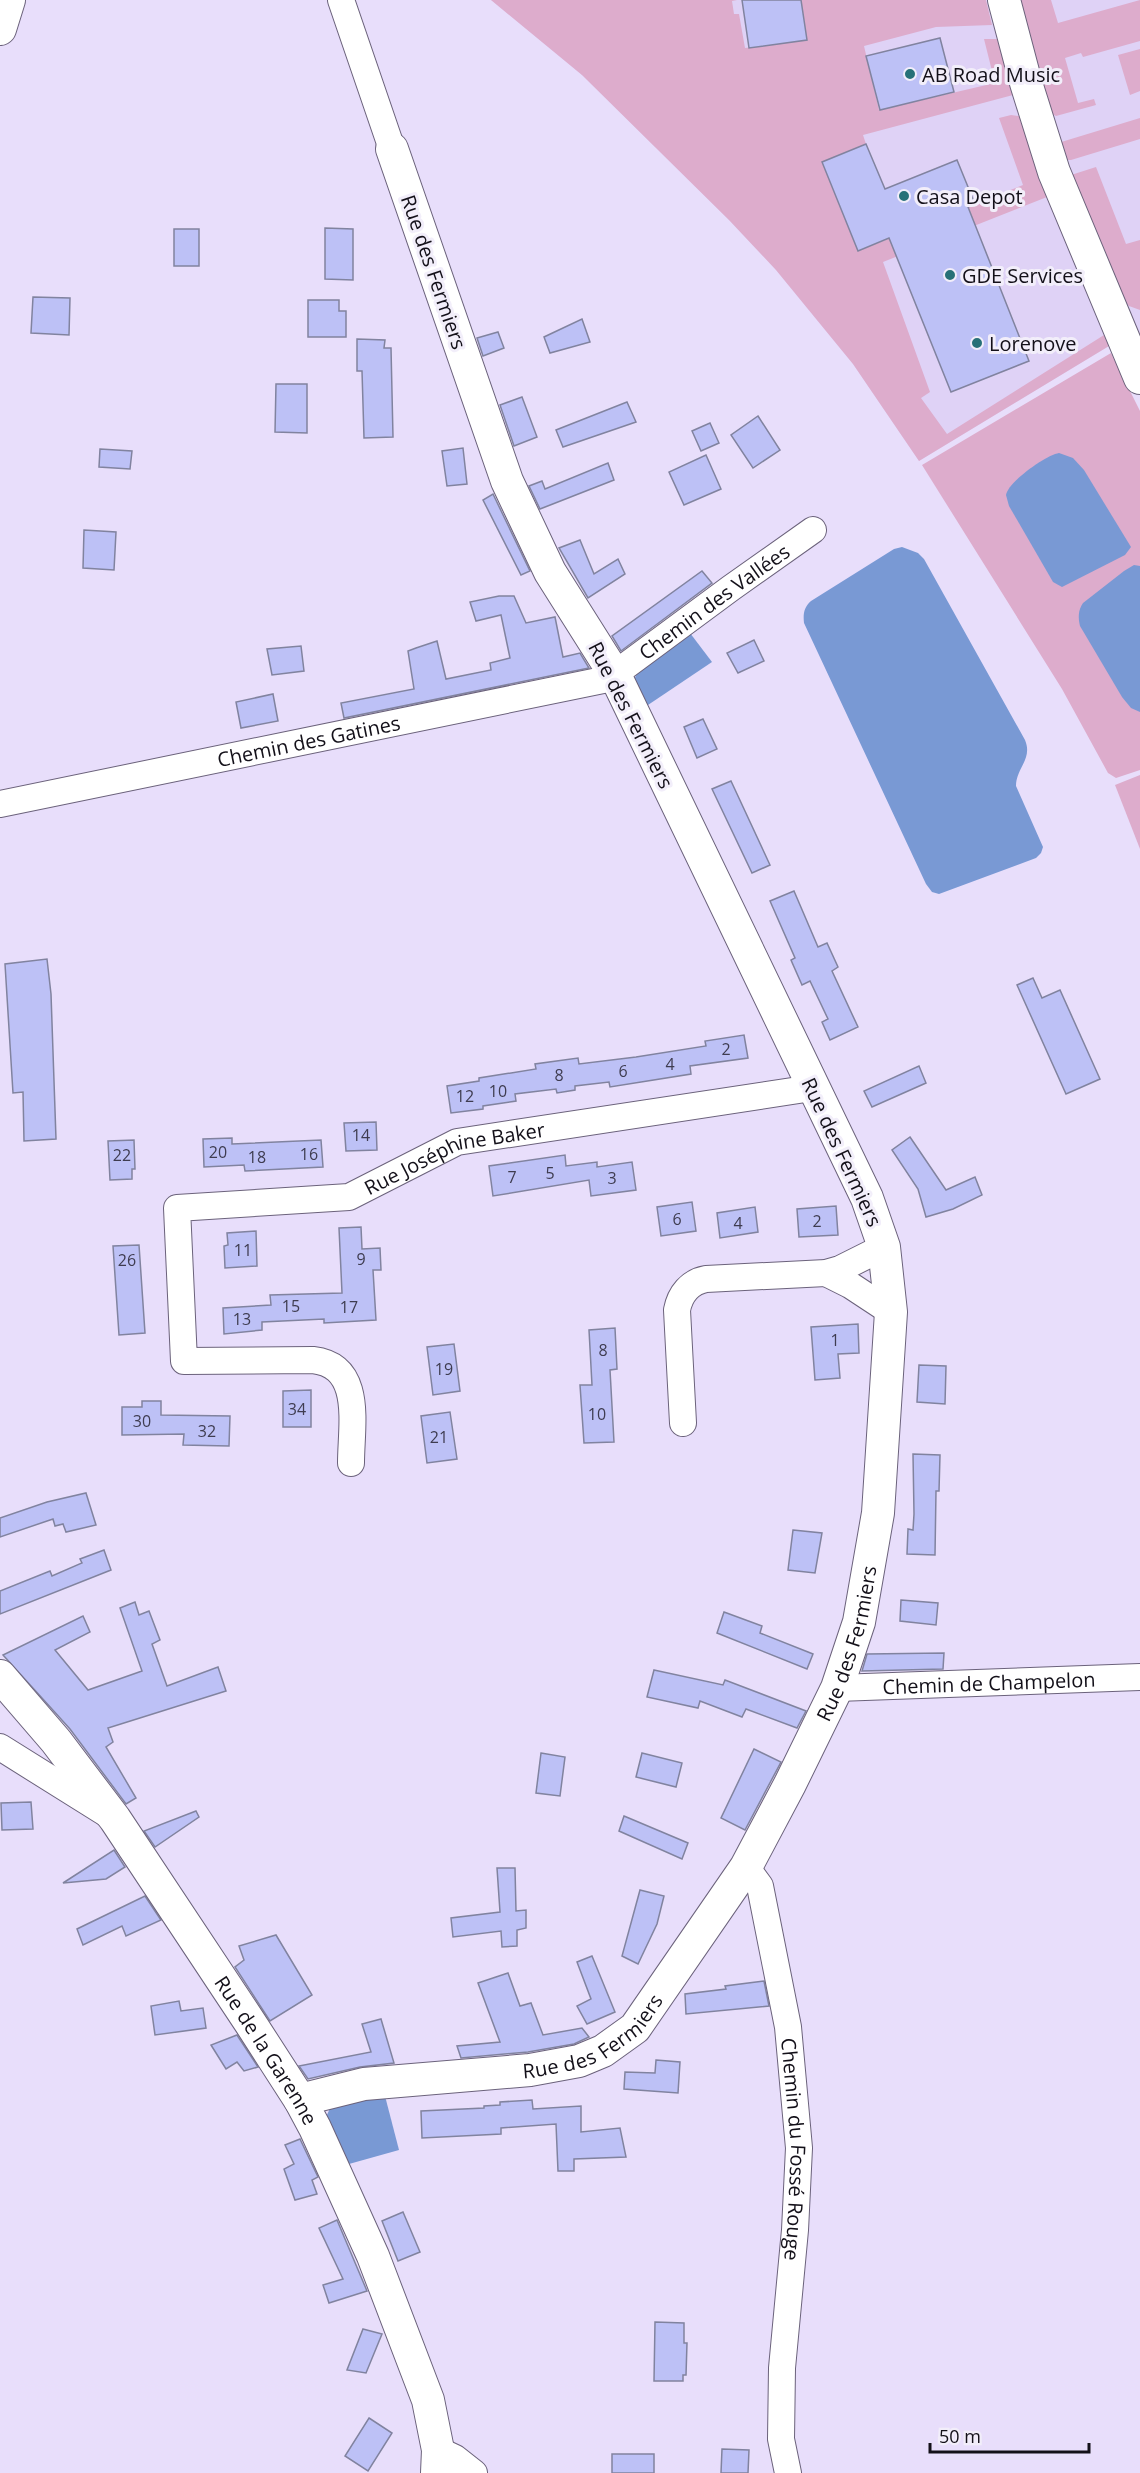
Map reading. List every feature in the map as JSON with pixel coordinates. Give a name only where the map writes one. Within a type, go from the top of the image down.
[{"type":"street","points":[[0,29],[9,0]]},
{"type":"street","name":"Rue des Fermiers","points":[[300,2100],[364,2084],[530,2070],[579,2061],[603,2051],[635,2028],[746,1867],[837,1688],[859,1622],[878,1513],[891,1312],[884,1247],[867,1198],[812,1088],[615,675],[550,572],[507,481],[341,0]]},
{"type":"street","points":[[1004,0],[1054,172],[1131,337],[1140,378]]},
{"type":"street","name":"Chemin des Vallées","points":[[615,675],[813,530]]},
{"type":"street","name":"Chemin des Gatines","points":[[0,804],[608,679],[615,675]]},
{"type":"street","name":"Rue Joséphine Baker","points":[[351,1462],[350,1387],[331,1365],[313,1360],[184,1361],[177,1208],[350,1197],[457,1142],[812,1088]]},
{"type":"street","points":[[682,1423],[677,1310],[680,1299],[689,1286],[706,1279],[826,1273],[840,1269],[884,1247]]},
{"type":"street","points":[[826,1273],[850,1285],[891,1312]]},
{"type":"street","name":"Rue de la Garenne","points":[[0,1676],[56,1741],[115,1820],[252,2024],[300,2100],[373,2256],[428,2400],[438,2462]]},
{"type":"street","name":"Chemin de Champelon","points":[[837,1688],[1140,1677]]},
{"type":"street","points":[[0,1747],[115,1820]]},
{"type":"street","name":"Chemin du Fossé Rouge","points":[[746,1867],[760,1886],[785,2015],[800,2148],[782,2368],[781,2439],[788,2473]]},
{"type":"street","points":[[438,2462],[455,2458],[474,2473]]},
{"type":"shaded area","points":[[491,0],[1140,0],[1140,359],[1109,346],[919,461],[853,364],[776,270],[729,220],[582,75]]},
{"type":"shaded area","points":[[491,0],[737,0],[732,1],[734,14],[739,14],[745,48],[807,40],[801,0],[986,0],[992,25],[936,27],[864,46],[879,110],[995,83],[984,39],[997,39],[1013,95],[863,135],[866,144],[822,162],[858,251],[1023,185],[999,118],[1019,116],[1047,197],[883,262],[930,392],[921,398],[947,434],[1104,335],[1109,346],[919,461],[853,364],[776,270],[729,220],[582,75]]},
{"type":"shaded area","points":[[1014,0],[1051,0],[1058,23],[1140,0],[1140,41],[1083,57],[1081,53],[1065,58],[1078,103],[1094,99],[1096,105],[1056,116],[1048,112]]},
{"type":"shaded area","points":[[1140,49],[1140,91],[1130,95],[1118,55]]},
{"type":"shaded area","points":[[1140,118],[1140,139],[1071,160],[1064,160],[1058,143]]},
{"type":"shaded area","points":[[1096,167],[1126,244],[1140,240],[1140,310],[1129,306],[1124,301],[1071,175]]},
{"type":"shaded area","points":[[1111,353],[1140,411],[1140,770],[1116,778],[1108,773],[1062,689],[922,465]]},
{"type":"shaded area","points":[[1140,775],[1140,849],[1115,785]]},
{"type":"water","points":[[1059,453],[1073,458],[1084,470],[1131,547],[1125,555],[1062,587],[1053,582],[1009,506],[1006,495],[1013,483],[1028,470]]},
{"type":"water","points":[[902,547],[918,553],[924,559],[1025,740],[1027,753],[1016,786],[1043,847],[1036,858],[939,894],[932,892],[926,884],[804,623],[804,611],[811,601],[894,549]]},
{"type":"water","points":[[1134,565],[1140,566],[1140,712],[1131,708],[1122,697],[1080,626],[1079,617],[1083,603]]},
{"type":"water","points":[[690,633],[712,662],[645,707],[633,682],[639,669]]},
{"type":"water","points":[[385,2096],[399,2150],[349,2164],[326,2117],[332,2104]]},
{"type":"building","points":[[742,0],[801,0],[807,40],[749,48]]},
{"type":"building","name":"AB Road Music","points":[[940,38],[954,92],[880,110],[866,56]]},
{"type":"building","points":[[866,144],[885,189],[957,160],[975,204],[968,207],[1029,361],[951,392],[889,238],[858,251],[822,162]]},
{"type":"building","points":[[325,228],[353,229],[353,280],[325,279]]},
{"type":"building","points":[[174,229],[199,229],[199,266],[174,266]]},
{"type":"building","points":[[33,297],[70,298],[69,335],[31,333]]},
{"type":"building","points":[[308,300],[339,300],[339,311],[346,311],[346,337],[308,337]]},
{"type":"building","points":[[582,319],[590,342],[550,353],[544,337]]},
{"type":"building","points":[[498,332],[504,348],[483,356],[477,338]]},
{"type":"building","points":[[357,339],[385,340],[384,348],[391,348],[393,437],[364,438],[362,371],[357,371]]},
{"type":"building","points":[[276,384],[307,384],[307,433],[275,432]]},
{"type":"building","points":[[522,397],[537,437],[514,446],[500,405]]},
{"type":"building","points":[[627,402],[636,422],[563,447],[556,430]]},
{"type":"building","points":[[758,416],[780,450],[753,468],[731,435]]},
{"type":"building","points":[[710,423],[719,443],[701,451],[692,431]]},
{"type":"building","points":[[463,448],[467,484],[447,486],[442,451]]},
{"type":"building","points":[[100,449],[132,451],[130,469],[99,467]]},
{"type":"building","points":[[706,455],[721,489],[684,505],[669,472]]},
{"type":"building","points":[[608,463],[614,480],[540,509],[529,486],[542,481],[545,489]]},
{"type":"building","points":[[493,494],[530,571],[521,575],[483,500]]},
{"type":"building","points":[[84,530],[116,532],[114,570],[83,568]]},
{"type":"building","points":[[580,540],[594,574],[618,559],[625,574],[588,598],[559,548]]},
{"type":"building","points":[[702,571],[712,583],[621,651],[612,636]]},
{"type":"building","points":[[499,596],[514,596],[526,623],[555,617],[563,657],[580,653],[589,668],[344,718],[341,703],[414,689],[408,651],[416,648],[437,641],[446,679],[491,670],[490,663],[510,658],[501,615],[476,621],[470,602]]},
{"type":"building","points":[[754,640],[764,661],[738,673],[727,653]]},
{"type":"building","points":[[301,646],[304,671],[272,675],[267,649]]},
{"type":"building","points":[[273,694],[278,721],[241,728],[236,702]]},
{"type":"building","points":[[703,719],[717,749],[697,758],[684,727]]},
{"type":"building","points":[[731,781],[770,865],[752,873],[712,789]]},
{"type":"building","points":[[794,891],[818,947],[827,943],[838,967],[832,971],[858,1027],[830,1040],[822,1022],[828,1019],[810,981],[802,985],[791,960],[795,958],[770,901]]},
{"type":"building","points":[[47,959],[51,994],[56,1139],[24,1141],[23,1092],[13,1093],[5,964]]},
{"type":"building","points":[[1033,978],[1042,998],[1060,990],[1100,1079],[1066,1094],[1017,985]]},
{"type":"building","points":[[744,1035],[748,1058],[690,1066],[691,1074],[610,1087],[609,1082],[575,1086],[575,1090],[557,1093],[556,1089],[515,1094],[516,1101],[483,1106],[483,1109],[451,1113],[447,1086],[479,1081],[479,1078],[536,1069],[535,1064],[578,1058],[579,1064],[636,1057],[706,1046],[705,1041]]},
{"type":"building","points":[[919,1066],[926,1083],[872,1107],[864,1091]]},
{"type":"building","points":[[376,1122],[377,1150],[346,1151],[344,1123]]},
{"type":"building","points":[[910,1137],[946,1190],[975,1177],[982,1195],[953,1209],[926,1217],[918,1189],[892,1150]]},
{"type":"building","points":[[232,1138],[232,1144],[321,1140],[323,1167],[245,1171],[244,1165],[204,1167],[203,1139]]},
{"type":"building","points":[[134,1140],[135,1169],[132,1169],[132,1179],[110,1180],[108,1141]]},
{"type":"building","points":[[565,1155],[566,1166],[597,1162],[597,1167],[632,1162],[636,1190],[591,1196],[589,1180],[493,1196],[489,1166]]},
{"type":"building","points":[[692,1202],[696,1231],[661,1236],[657,1207]]},
{"type":"building","points":[[836,1206],[838,1235],[799,1237],[797,1209]]},
{"type":"building","points":[[755,1207],[758,1232],[720,1238],[717,1213]]},
{"type":"building","points":[[361,1227],[362,1249],[380,1248],[381,1270],[373,1270],[376,1320],[324,1323],[324,1319],[262,1322],[262,1330],[224,1334],[223,1308],[271,1305],[270,1295],[342,1293],[339,1228]]},
{"type":"building","points":[[256,1231],[257,1266],[225,1268],[224,1246],[228,1245],[227,1233]]},
{"type":"building","points":[[139,1245],[145,1333],[119,1335],[113,1246]]},
{"type":"building","points":[[858,1324],[859,1353],[838,1354],[840,1378],[815,1380],[811,1327]]},
{"type":"building","points":[[615,1328],[617,1369],[610,1370],[614,1442],[584,1443],[580,1385],[592,1385],[589,1330]]},
{"type":"building","points":[[454,1344],[460,1391],[433,1395],[427,1347]]},
{"type":"building","points":[[919,1365],[946,1366],[945,1404],[917,1402]]},
{"type":"building","points":[[311,1390],[311,1427],[283,1427],[283,1391]]},
{"type":"building","points":[[142,1401],[161,1401],[161,1415],[230,1416],[229,1446],[183,1445],[184,1434],[122,1435],[122,1407],[142,1407]]},
{"type":"building","points":[[450,1412],[457,1459],[427,1463],[421,1416]]},
{"type":"building","points":[[913,1454],[940,1455],[939,1491],[936,1491],[935,1555],[907,1554],[908,1529],[913,1530],[914,1514]]},
{"type":"building","points":[[86,1493],[96,1525],[66,1532],[63,1524],[55,1526],[53,1519],[0,1537],[0,1518],[47,1502]]},
{"type":"building","points":[[793,1530],[822,1533],[815,1573],[788,1570]]},
{"type":"building","points":[[104,1550],[111,1570],[0,1614],[0,1591],[50,1571],[52,1576],[82,1563],[80,1559]]},
{"type":"building","points":[[901,1600],[938,1603],[936,1625],[900,1621]]},
{"type":"building","points":[[135,1602],[139,1615],[149,1611],[160,1640],[152,1644],[167,1686],[218,1667],[226,1691],[108,1728],[113,1742],[106,1747],[136,1798],[126,1804],[70,1729],[3,1655],[83,1616],[90,1632],[55,1650],[88,1690],[142,1671],[120,1608]]},
{"type":"building","points":[[724,1612],[762,1626],[760,1633],[813,1654],[807,1669],[717,1633]]},
{"type":"building","points":[[944,1653],[943,1669],[862,1671],[867,1654]]},
{"type":"building","points":[[654,1670],[723,1685],[725,1680],[806,1711],[797,1728],[746,1709],[742,1717],[700,1701],[698,1708],[647,1697]]},
{"type":"building","points":[[754,1749],[781,1762],[745,1830],[721,1818]]},
{"type":"building","points":[[541,1753],[565,1757],[560,1796],[536,1793]]},
{"type":"building","points":[[642,1753],[682,1763],[676,1787],[636,1777]]},
{"type":"building","points":[[31,1802],[33,1829],[2,1830],[1,1803]]},
{"type":"building","points":[[196,1811],[199,1817],[155,1847],[144,1831]]},
{"type":"building","points":[[624,1816],[688,1843],[682,1859],[619,1831]]},
{"type":"building","points":[[114,1850],[125,1867],[106,1879],[63,1883]]},
{"type":"building","points":[[497,1868],[515,1868],[516,1911],[526,1910],[526,1928],[517,1930],[517,1946],[502,1947],[501,1931],[453,1937],[451,1918],[500,1912]]},
{"type":"building","points":[[640,1890],[664,1896],[657,1924],[638,1964],[622,1956]]},
{"type":"building","points":[[145,1896],[161,1920],[126,1936],[122,1926],[83,1945],[77,1929]]},
{"type":"building","points":[[276,1935],[312,1995],[270,2021],[235,1967],[244,1960],[239,1946]]},
{"type":"building","points":[[592,1956],[615,2012],[587,2024],[577,2006],[591,1999],[577,1962]]},
{"type":"building","points":[[508,1973],[520,2006],[531,2003],[543,2035],[582,2028],[589,2037],[574,2044],[528,2052],[461,2058],[457,2046],[500,2042],[478,1983]]},
{"type":"building","points":[[764,1981],[769,2006],[686,2014],[685,1994]]},
{"type":"building","points":[[179,2001],[181,2011],[203,2008],[206,2028],[155,2035],[151,2006]]},
{"type":"building","points":[[381,2019],[394,2063],[360,2067],[308,2079],[299,2066],[371,2052],[362,2024]]},
{"type":"building","points":[[237,2035],[258,2067],[244,2071],[237,2062],[226,2069],[211,2045]]},
{"type":"building","points":[[656,2060],[680,2062],[678,2093],[624,2089],[625,2072],[655,2073]]},
{"type":"building","points":[[532,2100],[533,2109],[581,2106],[581,2132],[620,2128],[626,2157],[574,2159],[574,2171],[558,2171],[556,2124],[501,2128],[501,2134],[422,2138],[421,2111],[484,2108],[484,2106],[500,2105],[500,2102]]},
{"type":"building","points":[[300,2139],[318,2177],[312,2180],[317,2194],[295,2200],[284,2169],[294,2164],[285,2145]]},
{"type":"building","points":[[403,2212],[420,2252],[398,2261],[382,2221]]},
{"type":"building","points":[[337,2220],[367,2291],[329,2303],[323,2285],[343,2279],[319,2228]]},
{"type":"building","points":[[655,2322],[684,2323],[684,2343],[687,2343],[686,2375],[683,2375],[683,2381],[654,2381]]},
{"type":"building","points":[[363,2329],[382,2334],[366,2373],[347,2370]]},
{"type":"building","points":[[369,2418],[392,2433],[368,2471],[345,2456]]},
{"type":"building","points":[[722,2449],[749,2450],[748,2473],[721,2473]]},
{"type":"building","points":[[612,2454],[654,2454],[654,2473],[612,2473]]},
{"type":"place","name":"AB Road Music","points":[[910,74]]},
{"type":"place","name":"Casa Depot","points":[[904,196]]},
{"type":"place","name":"GDE Services","points":[[950,275]]},
{"type":"place","name":"Lorenove","points":[[977,343]]}]
